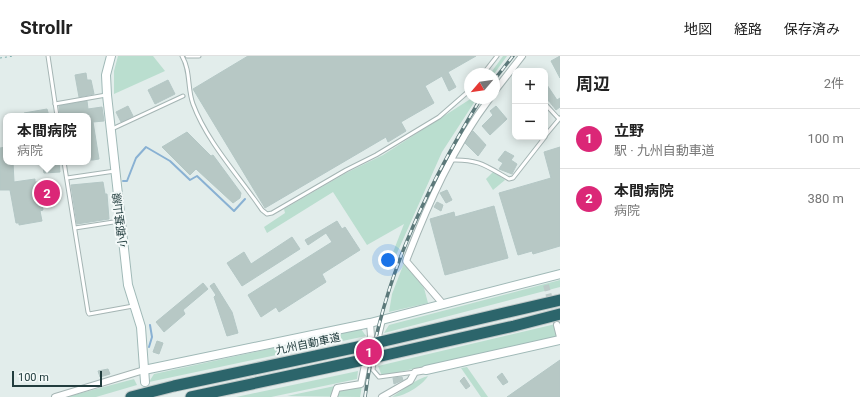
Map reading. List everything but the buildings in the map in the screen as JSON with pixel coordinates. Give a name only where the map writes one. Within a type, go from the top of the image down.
[{"type":"highway","name":"九州自動車道","points":[[191,397],[363,360],[375,349],[560,300]]},
{"type":"highway","name":"九州自動車道","points":[[131,397],[174,386],[375,349],[507,328],[560,314]]},
{"type":"street","name":"小郡基山線","points":[[111,56],[106,75],[110,130],[128,285],[141,327],[145,382]]},
{"type":"street","points":[[500,84],[522,56]]},
{"type":"street","points":[[443,304],[406,261],[423,218],[450,160],[486,104]]},
{"type":"street","points":[[55,397],[144,370],[370,323],[443,304],[546,281],[560,274]]},
{"type":"street","points":[[334,397],[337,388],[361,384],[371,336],[370,323]]},
{"type":"street","points":[[382,397],[410,381],[415,372],[560,338],[557,325]]},
{"type":"lane","points":[[48,56],[56,113]]},
{"type":"lane","points":[[182,56],[187,70],[192,103],[223,158],[240,178],[262,210],[267,214],[272,213],[346,170],[397,143],[439,117],[464,95]]},
{"type":"lane","points":[[187,56],[199,56]]},
{"type":"lane","points":[[488,68],[497,56]]},
{"type":"lane","points":[[55,104],[107,95]]},
{"type":"lane","points":[[110,130],[183,96]]},
{"type":"lane","points":[[548,107],[559,119],[548,133]]},
{"type":"lane","points":[[450,160],[478,162],[508,179],[513,178],[543,140]]},
{"type":"lane","points":[[65,165],[89,314],[135,306]]},
{"type":"lane","points":[[67,178],[115,171]]},
{"type":"lane","points":[[75,228],[120,221]]},
{"type":"lane","points":[[384,319],[375,349],[373,370],[379,377],[415,372]]},
{"type":"path","points":[[0,58],[14,56]]},
{"type":"green space","points":[[118,56],[153,56],[165,71],[114,94],[114,71]]},
{"type":"green space","points":[[503,56],[507,56],[498,68],[494,68]]},
{"type":"green space","points":[[464,103],[473,104],[442,152],[393,262],[390,260],[404,224],[367,245],[333,192],[267,233],[264,227],[285,213],[284,209],[346,173],[383,155]]},
{"type":"green space","points":[[493,172],[505,180],[493,190],[486,179]]},
{"type":"green space","points":[[404,263],[424,288],[428,303],[389,312],[392,294]]},
{"type":"green space","points":[[560,280],[560,287],[384,333],[389,325]]},
{"type":"green space","points":[[560,323],[560,335],[554,337],[382,376],[378,366]]},
{"type":"green space","points":[[361,329],[366,336],[149,382],[154,374]]},
{"type":"green space","points":[[467,367],[488,397],[481,397],[461,368]]},
{"type":"green space","points":[[358,371],[357,379],[271,397],[236,397]]},
{"type":"green space","points":[[428,376],[421,384],[412,390],[396,397],[392,397],[414,382]]},
{"type":"green space","points":[[134,379],[137,385],[96,397],[66,397]]},
{"type":"green space","points":[[335,386],[362,386],[360,397],[287,396]]},
{"type":"waterway","points":[[123,181],[127,181],[136,158],[146,147],[170,161],[190,180],[197,176],[234,211],[245,199]]},
{"type":"waterway","points":[[149,347],[152,337],[150,325]]},
{"type":"tunnel","points":[[546,285],[557,325]]},
{"type":"railway","points":[[500,72],[513,56]]},
{"type":"railway","points":[[365,397],[381,316],[407,241],[441,169],[478,104]]},
{"type":"place","name":"本間病院","points":[[47,193]]},
{"type":"place","name":"立野","points":[[369,352]]}]
